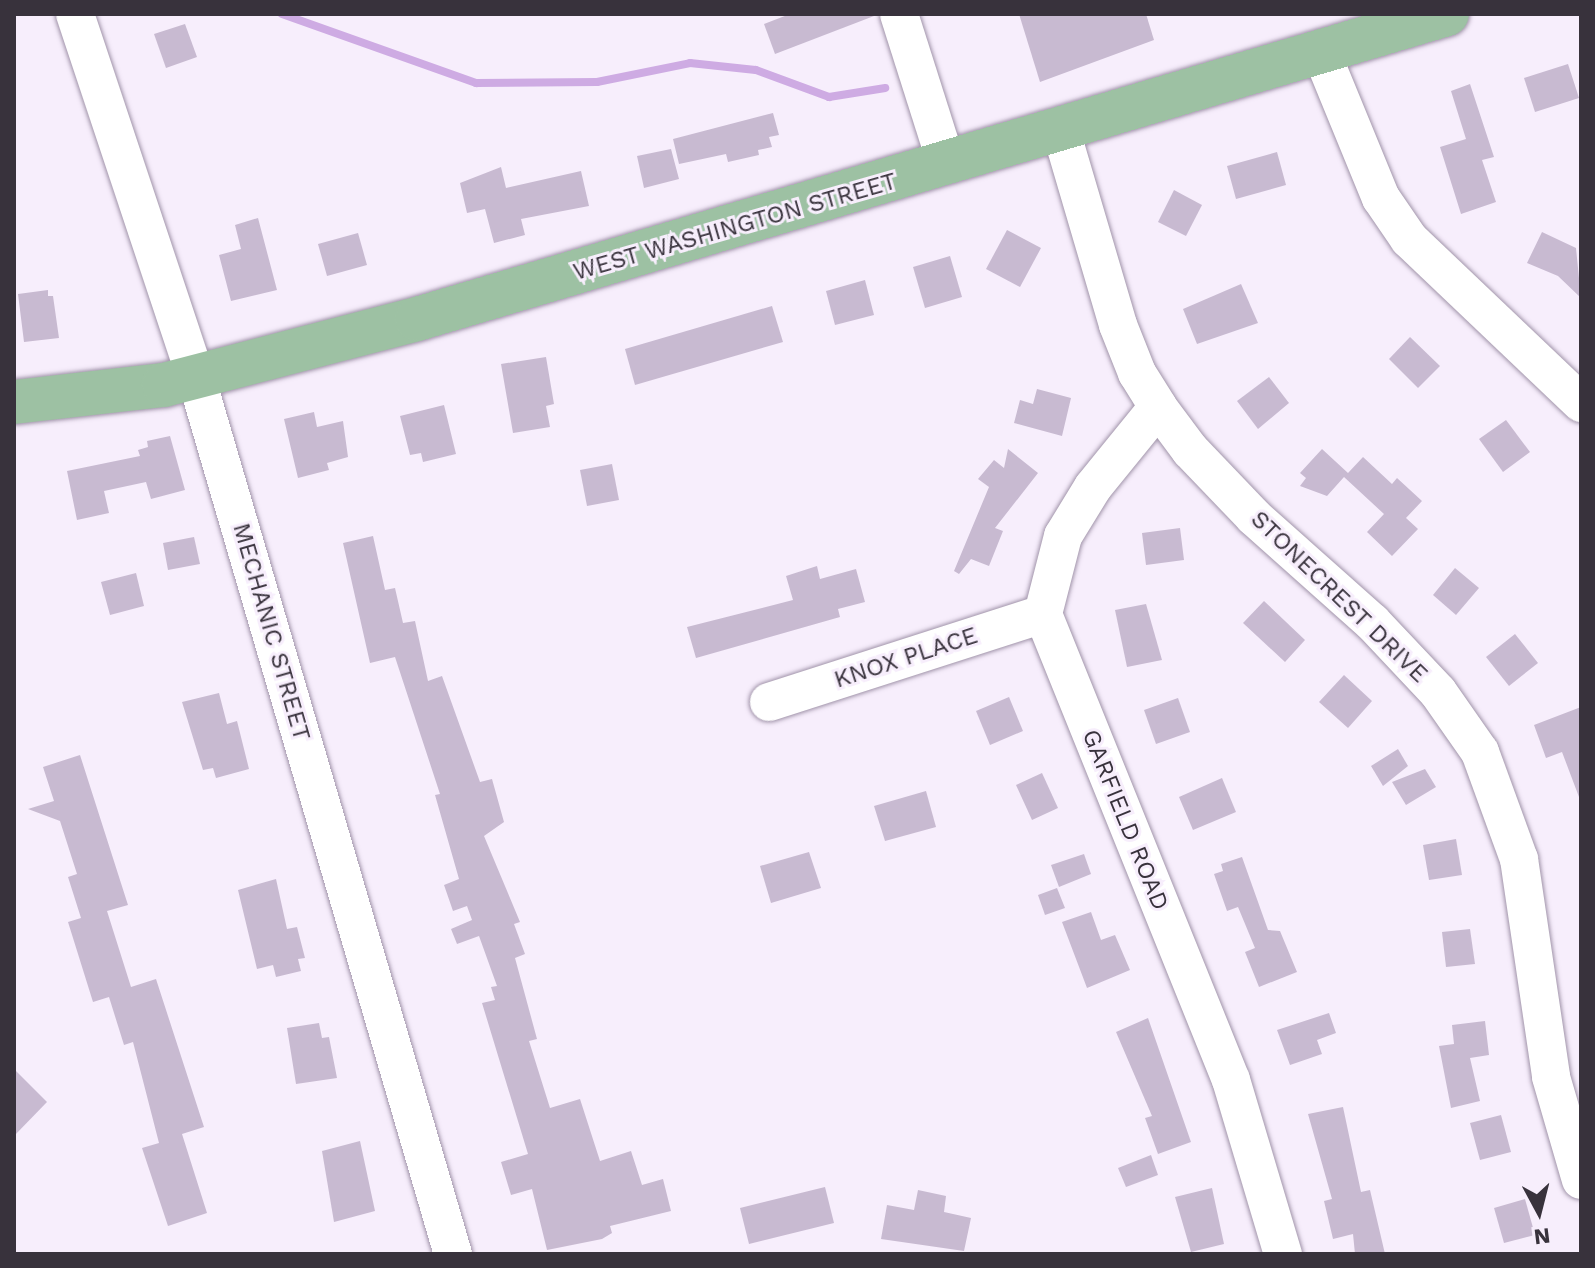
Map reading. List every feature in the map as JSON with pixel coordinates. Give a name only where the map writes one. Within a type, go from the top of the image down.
[{"type":"main road","name":"WEST WASHINGTON STREET","points":[[14,402],[196,377],[417,319],[947,165],[1447,14]]},
{"type":"street","name":"MECHANIC STREET","points":[[75,14],[196,377],[453,1254]]},
{"type":"street","points":[[899,14],[947,165]]},
{"type":"street","points":[[1321,52],[1381,198],[1409,239],[1581,403]]},
{"type":"street","name":"STONECREST DRIVE","points":[[1061,131],[1118,325],[1137,373],[1158,407],[1190,450],[1254,517],[1372,622],[1438,692],[1480,752],[1519,859],[1551,1077],[1581,1180]]},
{"type":"street","points":[[1043,614],[1063,536],[1093,487],[1158,407]]},
{"type":"street","name":"KNOX PLACE","points":[[769,702],[1043,614]]},
{"type":"street","name":"GARFIELD ROAD","points":[[1043,614],[1231,1080],[1283,1254]]},
{"type":"building","points":[[790,14],[874,16],[775,54],[764,24]]},
{"type":"building","points":[[1019,14],[1146,14],[1154,40],[1040,82]]},
{"type":"building","points":[[185,24],[197,57],[166,68],[154,34]]},
{"type":"building","points":[[1568,64],[1579,98],[1535,112],[1524,78]]},
{"type":"building","points":[[1470,84],[1494,157],[1482,160],[1496,202],[1461,214],[1440,147],[1466,139],[1451,91]]},
{"type":"building","points":[[773,113],[779,135],[769,137],[772,147],[758,150],[759,155],[728,162],[726,154],[679,164],[673,139]]},
{"type":"building","points":[[671,149],[679,179],[644,188],[637,156]]},
{"type":"building","points":[[1277,152],[1286,185],[1236,199],[1227,166]]},
{"type":"building","points":[[501,167],[506,188],[581,171],[589,206],[521,219],[525,235],[494,243],[485,209],[467,213],[460,183]]},
{"type":"building","points":[[1174,190],[1202,205],[1186,236],[1158,222]]},
{"type":"building","points":[[258,218],[277,290],[231,301],[219,255],[241,249],[235,225]]},
{"type":"building","points":[[1007,230],[1041,248],[1020,287],[986,269]]},
{"type":"building","points":[[1542,232],[1576,248],[1581,298],[1558,276],[1527,263]]},
{"type":"building","points":[[358,233],[367,265],[327,276],[318,244]]},
{"type":"building","points":[[950,256],[962,297],[925,308],[913,267]]},
{"type":"building","points":[[865,280],[874,315],[835,325],[826,291]]},
{"type":"building","points":[[1241,284],[1258,323],[1197,344],[1183,309]]},
{"type":"building","points":[[48,290],[48,296],[53,296],[59,338],[24,342],[18,294]]},
{"type":"building","points":[[772,306],[783,342],[635,385],[625,349]]},
{"type":"building","points":[[1410,337],[1440,366],[1418,388],[1389,359]]},
{"type":"building","points":[[546,357],[554,404],[546,406],[550,427],[513,433],[501,364]]},
{"type":"building","points":[[1269,377],[1289,403],[1258,429],[1237,401]]},
{"type":"building","points":[[1037,389],[1071,398],[1062,436],[1014,423],[1020,400],[1033,404]]},
{"type":"building","points":[[444,405],[456,454],[423,462],[421,453],[410,455],[400,416]]},
{"type":"building","points":[[314,412],[317,427],[343,421],[348,457],[327,463],[329,470],[298,478],[284,419]]},
{"type":"building","points":[[1506,420],[1530,452],[1503,472],[1479,439]]},
{"type":"building","points":[[170,436],[185,490],[151,499],[146,482],[104,491],[109,513],[77,520],[67,471],[140,456],[138,450],[148,447],[147,441]]},
{"type":"building","points":[[1008,449],[1038,473],[995,528],[1003,531],[989,566],[971,559],[959,574],[954,571],[989,487],[978,479],[994,460],[1004,468]]},
{"type":"building","points":[[1322,449],[1348,473],[1363,457],[1392,484],[1397,478],[1422,501],[1406,518],[1418,529],[1392,556],[1367,532],[1384,514],[1344,477],[1327,496],[1300,486],[1306,478],[1300,473]]},
{"type":"building","points":[[612,464],[619,500],[587,506],[580,470]]},
{"type":"building","points":[[1180,528],[1184,560],[1146,565],[1142,533]]},
{"type":"building","points":[[373,536],[385,590],[395,588],[403,623],[415,621],[428,681],[442,676],[480,782],[492,779],[504,822],[484,836],[520,922],[514,924],[525,954],[515,958],[537,1039],[529,1041],[550,1108],[580,1099],[600,1161],[631,1151],[642,1185],[663,1179],[671,1211],[610,1226],[612,1233],[602,1239],[547,1250],[532,1189],[511,1195],[501,1162],[528,1154],[482,1003],[495,1000],[491,987],[497,986],[479,936],[457,944],[451,929],[472,920],[467,906],[453,911],[444,885],[459,879],[435,795],[440,794],[395,657],[370,663],[343,543]]},
{"type":"building","points":[[194,537],[200,564],[168,570],[163,543]]},
{"type":"building","points":[[817,566],[820,579],[856,569],[865,602],[838,609],[840,617],[696,658],[687,627],[793,600],[786,576]]},
{"type":"building","points":[[1455,568],[1479,588],[1456,615],[1433,595]]},
{"type":"building","points":[[136,573],[144,606],[110,615],[101,582]]},
{"type":"building","points":[[1264,601],[1305,640],[1285,662],[1243,623]]},
{"type":"building","points":[[1146,604],[1162,660],[1127,667],[1115,610]]},
{"type":"building","points":[[1515,634],[1538,663],[1509,686],[1486,657]]},
{"type":"building","points":[[1344,675],[1372,701],[1348,728],[1319,702]]},
{"type":"building","points":[[219,693],[227,724],[237,721],[249,769],[216,778],[213,768],[203,770],[182,702]]},
{"type":"building","points":[[1009,697],[1023,731],[990,745],[976,711]]},
{"type":"building","points":[[1178,698],[1190,732],[1156,744],[1144,710]]},
{"type":"building","points":[[1581,707],[1579,797],[1562,752],[1546,758],[1534,725]]},
{"type":"building","points":[[1398,749],[1408,766],[1383,786],[1371,766]]},
{"type":"building","points":[[80,755],[128,905],[107,911],[131,987],[156,979],[204,1127],[182,1134],[207,1213],[168,1226],[142,1148],[159,1143],[133,1042],[124,1045],[109,997],[93,1002],[68,922],[81,918],[68,877],[77,874],[60,821],[28,809],[54,801],[43,767]]},
{"type":"building","points":[[1425,769],[1436,787],[1406,805],[1392,782]]},
{"type":"building","points":[[1042,773],[1058,808],[1032,820],[1016,785]]},
{"type":"building","points":[[1222,778],[1236,812],[1193,830],[1179,797]]},
{"type":"building","points":[[926,791],[936,827],[885,841],[874,806]]},
{"type":"building","points":[[1456,839],[1462,875],[1429,880],[1423,845]]},
{"type":"building","points":[[809,852],[821,888],[771,903],[760,866]]},
{"type":"building","points":[[1084,854],[1091,874],[1059,887],[1051,865]]},
{"type":"building","points":[[1242,857],[1268,930],[1280,931],[1297,972],[1259,987],[1245,952],[1255,948],[1238,907],[1227,911],[1214,874],[1223,871],[1221,864]]},
{"type":"building","points":[[276,879],[287,929],[297,927],[305,958],[298,959],[301,971],[276,977],[273,965],[257,969],[238,890]]},
{"type":"building","points":[[1057,888],[1065,908],[1045,915],[1038,895]]},
{"type":"building","points":[[1091,912],[1101,940],[1115,935],[1130,970],[1087,988],[1062,922]]},
{"type":"building","points":[[1470,929],[1475,964],[1446,967],[1442,932]]},
{"type":"building","points":[[1329,1013],[1336,1033],[1317,1040],[1322,1054],[1290,1065],[1277,1030]]},
{"type":"building","points":[[1148,1018],[1191,1142],[1158,1154],[1145,1118],[1152,1116],[1116,1032]]},
{"type":"building","points":[[1485,1021],[1489,1055],[1470,1058],[1480,1101],[1451,1108],[1439,1046],[1454,1044],[1452,1025]]},
{"type":"building","points":[[319,1023],[322,1038],[329,1037],[337,1078],[296,1084],[287,1028]]},
{"type":"building","points":[[14,1069],[47,1102],[14,1136]]},
{"type":"building","points":[[1343,1107],[1361,1192],[1370,1190],[1385,1254],[1355,1254],[1353,1234],[1333,1239],[1324,1201],[1332,1199],[1308,1114]]},
{"type":"building","points":[[1501,1115],[1511,1152],[1480,1160],[1470,1123]]},
{"type":"building","points":[[360,1141],[375,1211],[334,1222],[322,1151]]},
{"type":"building","points":[[1151,1155],[1158,1175],[1126,1187],[1118,1168]]},
{"type":"building","points":[[825,1187],[834,1223],[749,1244],[740,1208]]},
{"type":"building","points":[[1212,1188],[1224,1244],[1191,1252],[1175,1197]]},
{"type":"building","points":[[918,1190],[946,1196],[944,1212],[971,1218],[964,1251],[881,1239],[887,1205],[914,1210]]},
{"type":"building","points":[[1525,1199],[1535,1235],[1504,1243],[1494,1208]]},
{"type":"waterway","points":[[282,14],[476,83],[597,82],[690,63],[756,70],[829,97],[885,88]]}]
